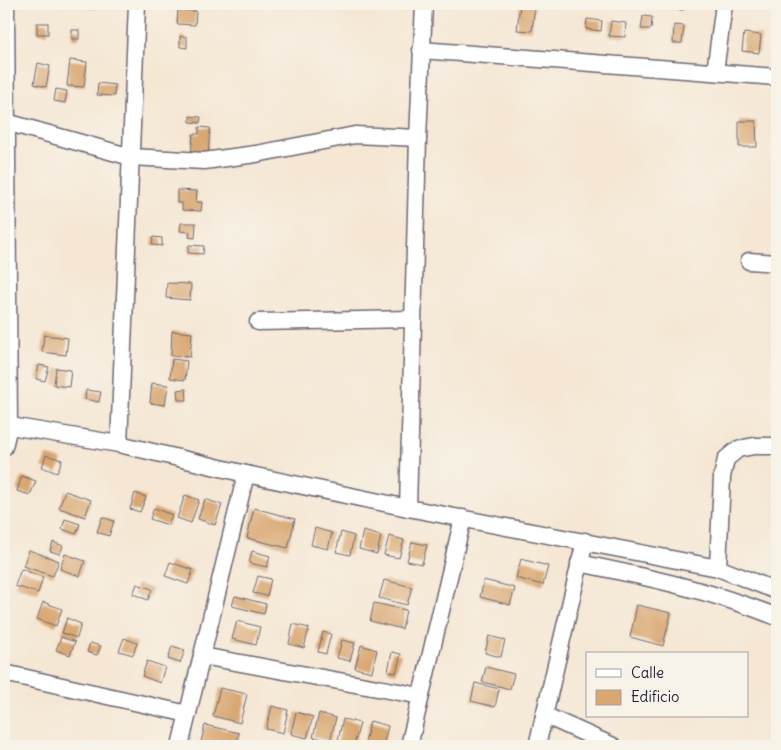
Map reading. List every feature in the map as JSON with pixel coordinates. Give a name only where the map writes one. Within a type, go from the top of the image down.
[{"type":"street","points":[[4,448],[6,425],[6,4]]},
{"type":"street","points":[[118,444],[137,4]]},
{"type":"street","points":[[408,508],[412,319],[424,4]]},
{"type":"street","points":[[715,72],[724,4]]},
{"type":"street","points":[[421,50],[777,77]]},
{"type":"street","points":[[6,122],[131,157],[204,161],[256,154],[355,135],[418,138]]},
{"type":"street","points":[[749,261],[777,263]]},
{"type":"street","points":[[258,322],[412,319]]},
{"type":"street","points":[[6,425],[118,444],[246,474],[408,508],[718,568],[777,591]]},
{"type":"street","points":[[718,568],[722,477],[726,459],[738,449],[754,446],[777,446]]},
{"type":"street","points":[[180,746],[246,474]]},
{"type":"street","points":[[409,746],[463,518]]},
{"type":"street","points":[[537,746],[585,541]]},
{"type":"street","points":[[579,563],[718,594],[777,617]]},
{"type":"street","points":[[202,656],[421,696]]},
{"type":"street","points":[[4,673],[188,714]]},
{"type":"street","points":[[544,716],[613,746]]},
{"type":"building","points":[[79,4],[96,4],[95,9],[79,6]]},
{"type":"building","points":[[520,4],[535,4],[532,31],[517,30]]},
{"type":"building","points":[[666,4],[684,4],[683,10],[666,8]]},
{"type":"building","points":[[178,10],[196,11],[195,25],[177,24]]},
{"type":"building","points":[[643,16],[652,17],[651,29],[641,29]]},
{"type":"building","points":[[587,19],[602,21],[601,31],[586,29]]},
{"type":"building","points":[[611,21],[626,23],[625,37],[609,36]]},
{"type":"building","points":[[37,23],[48,23],[48,34],[37,34]]},
{"type":"building","points":[[674,25],[684,26],[682,43],[673,43]]},
{"type":"building","points":[[72,30],[79,30],[79,39],[72,39]]},
{"type":"building","points":[[744,33],[761,35],[759,53],[742,51]]},
{"type":"building","points":[[180,36],[187,37],[187,48],[180,47]]},
{"type":"building","points":[[70,60],[87,62],[84,87],[67,86]]},
{"type":"building","points":[[38,63],[50,66],[46,87],[34,84]]},
{"type":"building","points":[[98,83],[115,85],[114,96],[97,95]]},
{"type":"building","points":[[56,89],[67,91],[65,103],[54,101]]},
{"type":"building","points":[[775,109],[777,109],[777,139],[775,139]]},
{"type":"building","points":[[190,116],[201,117],[200,123],[190,122]]},
{"type":"building","points":[[739,121],[756,121],[757,147],[739,147]]},
{"type":"building","points":[[199,127],[210,128],[208,156],[191,155],[193,134],[199,134]]},
{"type":"building","points":[[177,190],[197,191],[196,202],[202,202],[201,211],[182,210],[182,203],[177,203]]},
{"type":"building","points":[[181,223],[196,223],[195,238],[189,237],[190,232],[180,231]]},
{"type":"building","points":[[153,237],[162,238],[162,246],[152,245]]},
{"type":"building","points":[[189,245],[204,246],[203,254],[188,253]]},
{"type":"building","points":[[167,283],[191,284],[190,300],[166,298]]},
{"type":"building","points":[[172,331],[192,333],[190,357],[171,356]]},
{"type":"building","points":[[44,335],[68,338],[66,355],[42,352]]},
{"type":"building","points":[[172,359],[187,361],[185,380],[170,378]]},
{"type":"building","points":[[39,365],[49,367],[45,381],[36,379]]},
{"type":"building","points":[[56,368],[71,370],[69,387],[54,385]]},
{"type":"building","points":[[152,383],[168,385],[165,405],[150,403]]},
{"type":"building","points":[[186,389],[187,400],[178,400],[177,390]]},
{"type":"building","points":[[86,390],[101,392],[99,402],[85,399]]},
{"type":"building","points":[[46,455],[62,460],[57,473],[42,467]]},
{"type":"building","points":[[22,476],[36,481],[30,495],[17,491]]},
{"type":"building","points":[[65,491],[91,500],[85,517],[59,508]]},
{"type":"building","points":[[135,493],[146,497],[140,512],[130,509]]},
{"type":"building","points":[[185,495],[199,500],[191,523],[177,518]]},
{"type":"building","points":[[205,499],[222,505],[215,525],[198,519]]},
{"type":"building","points":[[154,508],[172,515],[168,525],[150,519]]},
{"type":"building","points":[[254,508],[295,519],[288,548],[247,538]]},
{"type":"building","points":[[102,517],[114,521],[109,536],[97,532]]},
{"type":"building","points":[[65,519],[80,524],[76,534],[62,529]]},
{"type":"building","points":[[315,528],[332,533],[328,549],[311,545]]},
{"type":"building","points":[[363,531],[381,536],[377,554],[359,549]]},
{"type":"building","points":[[341,532],[354,536],[350,555],[336,552]]},
{"type":"building","points":[[389,536],[404,540],[399,558],[384,555]]},
{"type":"building","points":[[53,542],[63,546],[60,554],[50,551]]},
{"type":"building","points":[[412,542],[427,545],[422,564],[407,561]]},
{"type":"building","points":[[29,550],[59,561],[53,576],[23,566]]},
{"type":"building","points":[[252,551],[270,556],[267,567],[249,563]]},
{"type":"building","points":[[65,554],[85,561],[80,576],[60,569]]},
{"type":"building","points":[[521,559],[548,566],[543,585],[516,578]]},
{"type":"building","points":[[170,562],[193,570],[188,584],[165,576]]},
{"type":"building","points":[[21,569],[43,577],[38,593],[15,586]]},
{"type":"building","points":[[258,576],[271,579],[267,596],[253,593]]},
{"type":"building","points":[[384,580],[412,587],[407,605],[379,598]]},
{"type":"building","points":[[484,580],[515,588],[510,605],[480,597]]},
{"type":"building","points":[[137,584],[152,589],[148,600],[133,594]]},
{"type":"building","points":[[235,596],[266,604],[264,614],[232,606]]},
{"type":"building","points":[[43,602],[62,609],[56,626],[37,619]]},
{"type":"building","points":[[374,603],[406,610],[402,629],[370,621]]},
{"type":"building","points":[[637,605],[671,613],[663,646],[630,637]]},
{"type":"building","points":[[67,618],[81,624],[77,638],[62,633]]},
{"type":"building","points":[[237,621],[260,627],[256,645],[232,639]]},
{"type":"building","points":[[293,624],[309,628],[304,648],[289,644]]},
{"type":"building","points":[[323,632],[331,634],[326,654],[318,652]]},
{"type":"building","points":[[489,636],[505,640],[501,657],[485,653]]},
{"type":"building","points":[[61,637],[75,642],[70,655],[56,650]]},
{"type":"building","points":[[124,638],[137,643],[133,655],[119,651]]},
{"type":"building","points":[[342,640],[355,643],[350,661],[337,658]]},
{"type":"building","points":[[90,643],[101,646],[97,655],[87,652]]},
{"type":"building","points":[[361,645],[377,650],[372,672],[355,668]]},
{"type":"building","points":[[172,646],[185,650],[180,663],[168,659]]},
{"type":"building","points":[[392,652],[401,654],[396,673],[388,671]]},
{"type":"building","points":[[147,661],[165,667],[160,683],[142,676]]},
{"type":"building","points":[[486,667],[514,674],[510,689],[482,682]]},
{"type":"building","points":[[475,683],[499,689],[495,707],[471,701]]},
{"type":"building","points":[[220,688],[247,694],[240,723],[213,716]]},
{"type":"building","points":[[272,706],[288,710],[283,733],[266,729]]},
{"type":"building","points":[[296,712],[313,717],[307,738],[291,734]]},
{"type":"building","points":[[319,713],[336,718],[330,741],[313,737]]},
{"type":"building","points":[[343,719],[360,723],[354,746],[337,744]]},
{"type":"building","points":[[370,721],[388,726],[383,746],[364,746]]},
{"type":"building","points":[[205,725],[239,733],[236,746],[200,746]]}]
